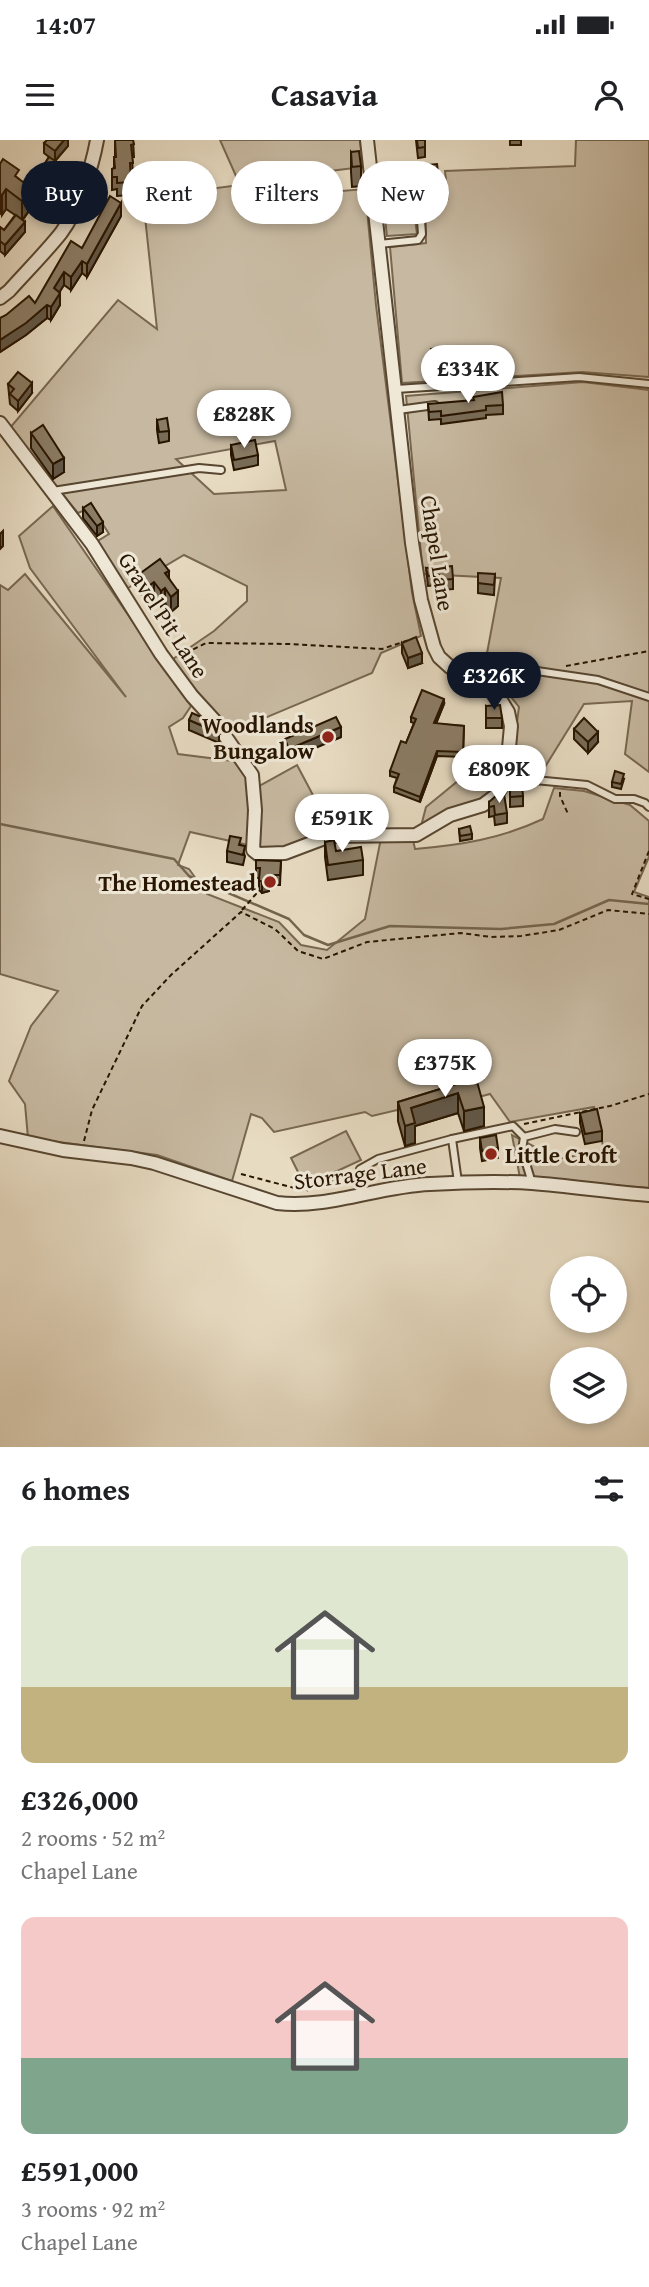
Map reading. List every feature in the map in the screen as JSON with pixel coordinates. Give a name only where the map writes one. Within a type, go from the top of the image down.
[{"type":"street","points":[[3,290],[62,231],[81,192],[97,140]]},
{"type":"street","name":"Chapel Lane","points":[[255,848],[285,853],[330,836],[392,833],[416,835],[450,815],[483,805],[495,796],[509,748],[510,720],[497,694],[479,676],[443,662],[434,647],[421,600],[412,543],[367,140]]},
{"type":"street","name":"Gravel Pit Lane","points":[[2,431],[92,544],[167,663],[220,728],[252,775],[255,848]]},
{"type":"street","name":"Storrage Lane","points":[[0,1136],[54,1148],[154,1163],[277,1203],[293,1205],[335,1200],[409,1185],[459,1183],[532,1184],[649,1195]]},
{"type":"lane","points":[[379,244],[418,240],[422,234],[421,224]]},
{"type":"lane","points":[[396,390],[579,377],[649,384]]},
{"type":"lane","points":[[398,410],[448,403]]},
{"type":"lane","points":[[51,491],[200,468],[221,470]]},
{"type":"lane","points":[[479,676],[537,671],[598,680],[649,697]]},
{"type":"lane","points":[[503,776],[587,785],[615,799],[634,799],[649,807]]},
{"type":"lane","points":[[360,1169],[378,1159],[513,1126],[524,1137]]},
{"type":"lane","points":[[524,1137],[555,1129],[576,1132]]},
{"type":"lane","points":[[524,1137],[522,1150],[532,1184]]},
{"type":"lane","points":[[452,1139],[459,1183]]},
{"type":"path","points":[[167,663],[206,643],[382,649],[430,633]]},
{"type":"path","points":[[562,667],[649,650]]},
{"type":"path","points":[[561,784],[560,796],[568,814]]},
{"type":"path","points":[[82,1152],[92,1110],[142,1006],[171,975],[241,912],[256,894],[255,848]]},
{"type":"path","points":[[649,851],[632,894],[649,899]]},
{"type":"path","points":[[241,912],[275,929],[298,951],[323,960],[367,942],[461,933],[491,937],[521,936],[559,930],[608,910],[649,914]]},
{"type":"path","points":[[513,1126],[610,1106],[649,1094]]},
{"type":"path","points":[[241,1174],[306,1191],[360,1169]]},
{"type":"shaded area","points":[[220,140],[360,140],[362,161],[357,161],[357,168],[343,169],[343,161],[231,161],[231,165]]},
{"type":"shaded area","points":[[576,140],[649,140],[649,377],[582,372],[402,383],[390,247],[426,243],[426,224],[449,224],[449,171],[575,166]]},
{"type":"shaded area","points":[[231,186],[231,224],[343,224],[343,191],[357,190],[357,224],[368,224],[412,592],[421,636],[381,653],[372,673],[229,733],[189,687],[173,659],[214,631],[247,601],[247,586],[184,555],[128,588],[96,542],[109,534],[92,507],[78,513],[9,429],[118,300],[157,329],[146,224],[217,224],[217,188]],"holes":[[[275,441],[286,490],[214,494],[176,459]]]},
{"type":"shaded area","points":[[386,224],[416,224],[417,234],[387,236]]},
{"type":"shaded area","points":[[583,382],[649,390],[649,772],[625,754],[632,701],[584,704],[540,775],[510,773],[519,707],[485,664],[501,578],[423,574],[406,396]]},
{"type":"shaded area","points":[[53,506],[191,706],[183,718],[169,727],[178,754],[241,762],[251,787],[248,845],[190,832],[178,865],[189,869],[207,894],[279,922],[301,945],[327,950],[365,919],[381,838],[413,840],[415,849],[496,836],[543,819],[554,788],[584,791],[630,805],[649,821],[649,857],[634,892],[649,897],[649,1188],[520,1178],[512,1135],[558,1159],[604,1150],[594,1107],[510,1122],[490,1094],[404,1117],[397,1110],[372,1116],[365,1112],[274,1132],[262,1118],[251,1114],[232,1181],[157,1155],[28,1138],[25,1104],[9,1081],[31,1026],[58,991],[0,974],[0,585],[8,590],[25,574],[126,697],[30,568],[19,536]]},
{"type":"shaded area","points":[[477,753],[504,755],[494,793],[420,830],[426,807],[459,780]]},
{"type":"shaded area","points":[[297,765],[332,831],[286,849],[257,848],[259,786]]},
{"type":"shaded area","points":[[346,1131],[361,1160],[305,1186],[291,1158]]},
{"type":"building","points":[[47,140],[64,140],[55,151],[44,143]]},
{"type":"building","points":[[115,140],[133,140],[133,161],[122,161],[122,183],[117,183],[117,177],[112,177],[116,157]]},
{"type":"building","points":[[417,140],[425,140],[425,147],[418,148]]},
{"type":"building","points":[[359,151],[360,161],[357,161],[357,166],[352,167],[351,152]]},
{"type":"building","points":[[3,159],[19,170],[15,176],[21,180],[21,200],[6,189],[0,194],[0,164]]},
{"type":"building","points":[[110,196],[121,203],[87,264],[82,261],[71,277],[64,272],[54,288],[60,293],[51,307],[47,305],[0,340],[0,318],[29,296],[35,303],[71,241],[82,248],[95,224],[108,224]]},
{"type":"building","points":[[16,215],[21,219],[23,224],[5,245],[0,241],[0,227],[4,230]]},
{"type":"building","points":[[469,347],[472,365],[433,368],[431,349]]},
{"type":"building","points":[[18,372],[32,383],[18,401],[10,394],[14,389],[8,384]]},
{"type":"building","points":[[502,392],[503,405],[486,406],[486,410],[441,416],[441,411],[429,412],[428,404],[474,400],[473,397]]},
{"type":"building","points":[[167,418],[169,431],[159,432],[157,420]]},
{"type":"building","points":[[43,425],[64,458],[53,464],[31,433]]},
{"type":"building","points":[[255,440],[258,455],[234,460],[231,445]]},
{"type":"building","points":[[91,503],[103,522],[97,526],[83,508]]},
{"type":"building","points":[[160,559],[169,571],[165,573],[178,591],[171,597],[165,588],[161,591],[154,582],[147,587],[138,575]]},
{"type":"building","points":[[452,566],[453,579],[440,580],[439,575],[428,576],[426,568]]},
{"type":"building","points":[[478,573],[495,574],[494,585],[478,583]]},
{"type":"building","points":[[416,637],[422,653],[408,658],[402,643]]},
{"type":"building","points":[[422,690],[444,699],[434,723],[464,726],[463,752],[437,751],[420,797],[394,787],[399,774],[390,771],[401,741],[406,743],[416,719],[411,717]]},
{"type":"building","points":[[500,705],[502,718],[486,718],[486,706]]},
{"type":"building","points":[[192,713],[211,721],[219,733],[189,720]]},
{"type":"building","points":[[336,717],[341,727],[289,749],[285,739]]},
{"type":"building","points":[[584,718],[598,732],[588,742],[574,729]]},
{"type":"building","points":[[615,771],[624,774],[621,784],[612,782]]},
{"type":"building","points":[[521,774],[523,796],[510,797],[510,775]]},
{"type":"building","points":[[504,794],[507,813],[495,815],[494,806],[489,807],[489,802],[497,795]]},
{"type":"building","points":[[346,797],[350,812],[334,815],[331,800]]},
{"type":"building","points":[[470,826],[472,834],[460,836],[459,829]]},
{"type":"building","points":[[230,836],[241,838],[239,845],[245,846],[243,855],[227,851]]},
{"type":"building","points":[[334,840],[336,851],[361,847],[363,860],[328,865],[325,842]]},
{"type":"building","points":[[256,860],[281,861],[280,875],[269,875],[269,881],[262,882],[259,880],[260,868],[256,868]]},
{"type":"building","points":[[476,1078],[484,1107],[464,1111],[458,1093],[411,1108],[415,1123],[405,1126],[398,1102]]},
{"type":"building","points":[[597,1109],[602,1131],[585,1134],[580,1113]]},
{"type":"building","points":[[496,1135],[498,1148],[482,1151],[480,1138]]},
{"type":"waterway","points":[[0,824],[174,859],[189,876],[289,919],[304,935],[328,945],[390,926],[501,929],[554,924],[609,900],[649,904]]},
{"type":"place","name":"Woodlands Bungalow","points":[[328,737]]},
{"type":"place","name":"The Homestead","points":[[270,882]]},
{"type":"place","name":"Little Croft","points":[[491,1154]]}]
